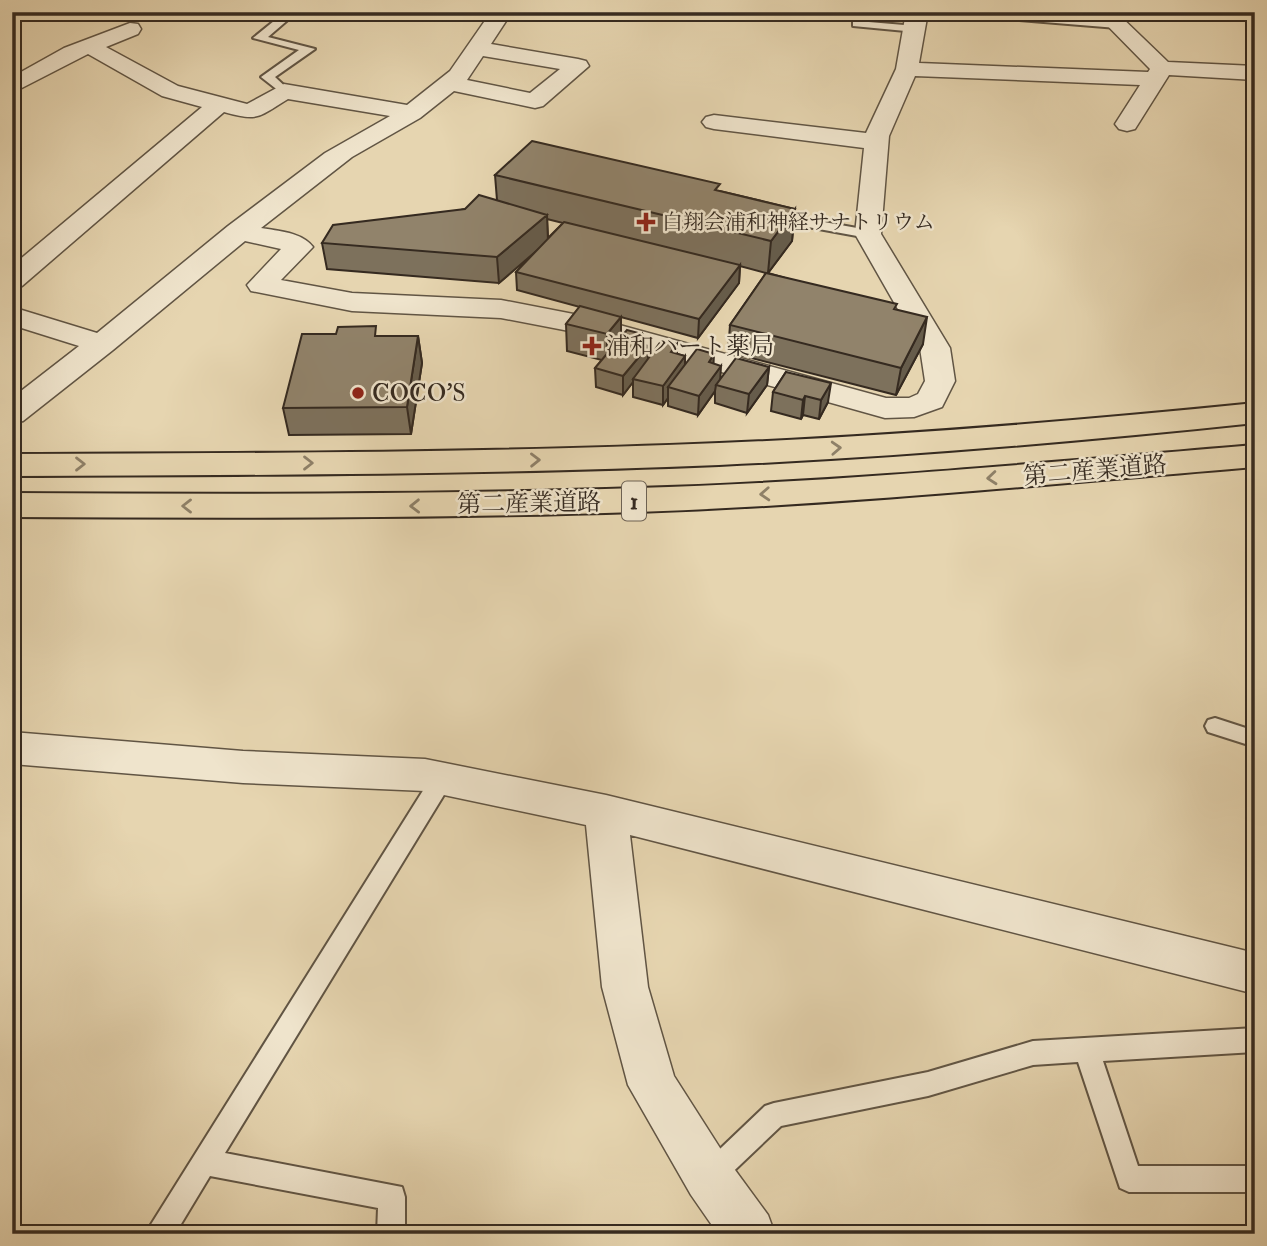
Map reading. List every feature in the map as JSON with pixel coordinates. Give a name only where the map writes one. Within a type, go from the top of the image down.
[{"type":"main road","name":"第二産業道路","points":[[12,464],[381,463],[642,457],[846,447],[1255,413]]},
{"type":"main road","name":"第二産業道路","points":[[12,505],[373,507],[640,500],[856,489],[1255,456]]},
{"type":"street","points":[[12,414],[103,344],[237,232],[347,148],[411,113],[458,76],[502,12]]},
{"type":"street","points":[[1111,18],[1159,74]]},
{"type":"street","points":[[237,232],[283,240],[299,247],[261,285],[352,302],[501,309],[594,327],[885,408],[914,407],[931,400],[940,381],[935,348],[868,234],[876,142],[907,69],[916,21]]},
{"type":"street","points":[[12,86],[89,46],[130,29]]},
{"type":"street","points":[[89,46],[170,91],[218,106],[250,112],[284,91],[411,113]]},
{"type":"street","points":[[449,83],[535,101],[578,66],[477,48]]},
{"type":"street","points":[[907,69],[1159,74],[1255,73]]},
{"type":"street","points":[[1126,124],[1159,74]]},
{"type":"street","points":[[12,280],[218,106]]},
{"type":"street","points":[[714,122],[876,142]]},
{"type":"street","points":[[12,316],[103,344]]},
{"type":"street","points":[[12,748],[243,767],[425,775],[606,812],[1255,974]]},
{"type":"street","points":[[606,812],[625,987],[652,1085],[709,1177],[749,1234]]},
{"type":"lane","points":[[284,91],[267,77],[309,49],[259,38],[292,12]]},
{"type":"lane","points":[[960,12],[1111,18]]},
{"type":"lane","points":[[856,24],[916,21]]},
{"type":"lane","points":[[752,213],[868,234]]},
{"type":"lane","points":[[1215,726],[1255,738]]},
{"type":"lane","points":[[159,1234],[442,779]]},
{"type":"lane","points":[[709,1177],[774,1115],[928,1084],[1034,1053],[1255,1040]]},
{"type":"lane","points":[[1087,1049],[1129,1179],[1255,1179]]},
{"type":"lane","points":[[205,1163],[392,1197],[391,1234]]},
{"type":"building","points":[[532,141],[720,184],[715,190],[795,209],[771,241],[495,175]]},
{"type":"building","points":[[479,195],[547,215],[497,257],[322,243],[333,225],[465,209]]},
{"type":"building","points":[[564,222],[740,265],[699,319],[516,272]]},
{"type":"building","points":[[766,273],[897,304],[894,309],[927,317],[901,368],[730,325]]},
{"type":"building","points":[[580,306],[621,317],[607,334],[566,324]]},
{"type":"building","points":[[376,326],[375,336],[418,336],[407,407],[283,408],[302,334],[336,334],[338,327]]},
{"type":"building","points":[[627,330],[642,334],[635,342],[648,346],[623,376],[595,368]]},
{"type":"building","points":[[662,340],[677,344],[671,352],[685,356],[663,386],[633,379]]},
{"type":"building","points":[[697,349],[714,354],[709,362],[721,366],[699,396],[668,387]]},
{"type":"building","points":[[736,358],[769,367],[749,394],[716,385]]},
{"type":"building","points":[[786,372],[831,383],[821,400],[805,396],[803,400],[773,392]]},
{"type":"place","name":"白翔会浦和神経サナトリウム","points":[[646,222]]},
{"type":"place","name":"浦和ハート薬局","points":[[592,346]]},
{"type":"place","name":"COCO'S","points":[[358,393]]}]
